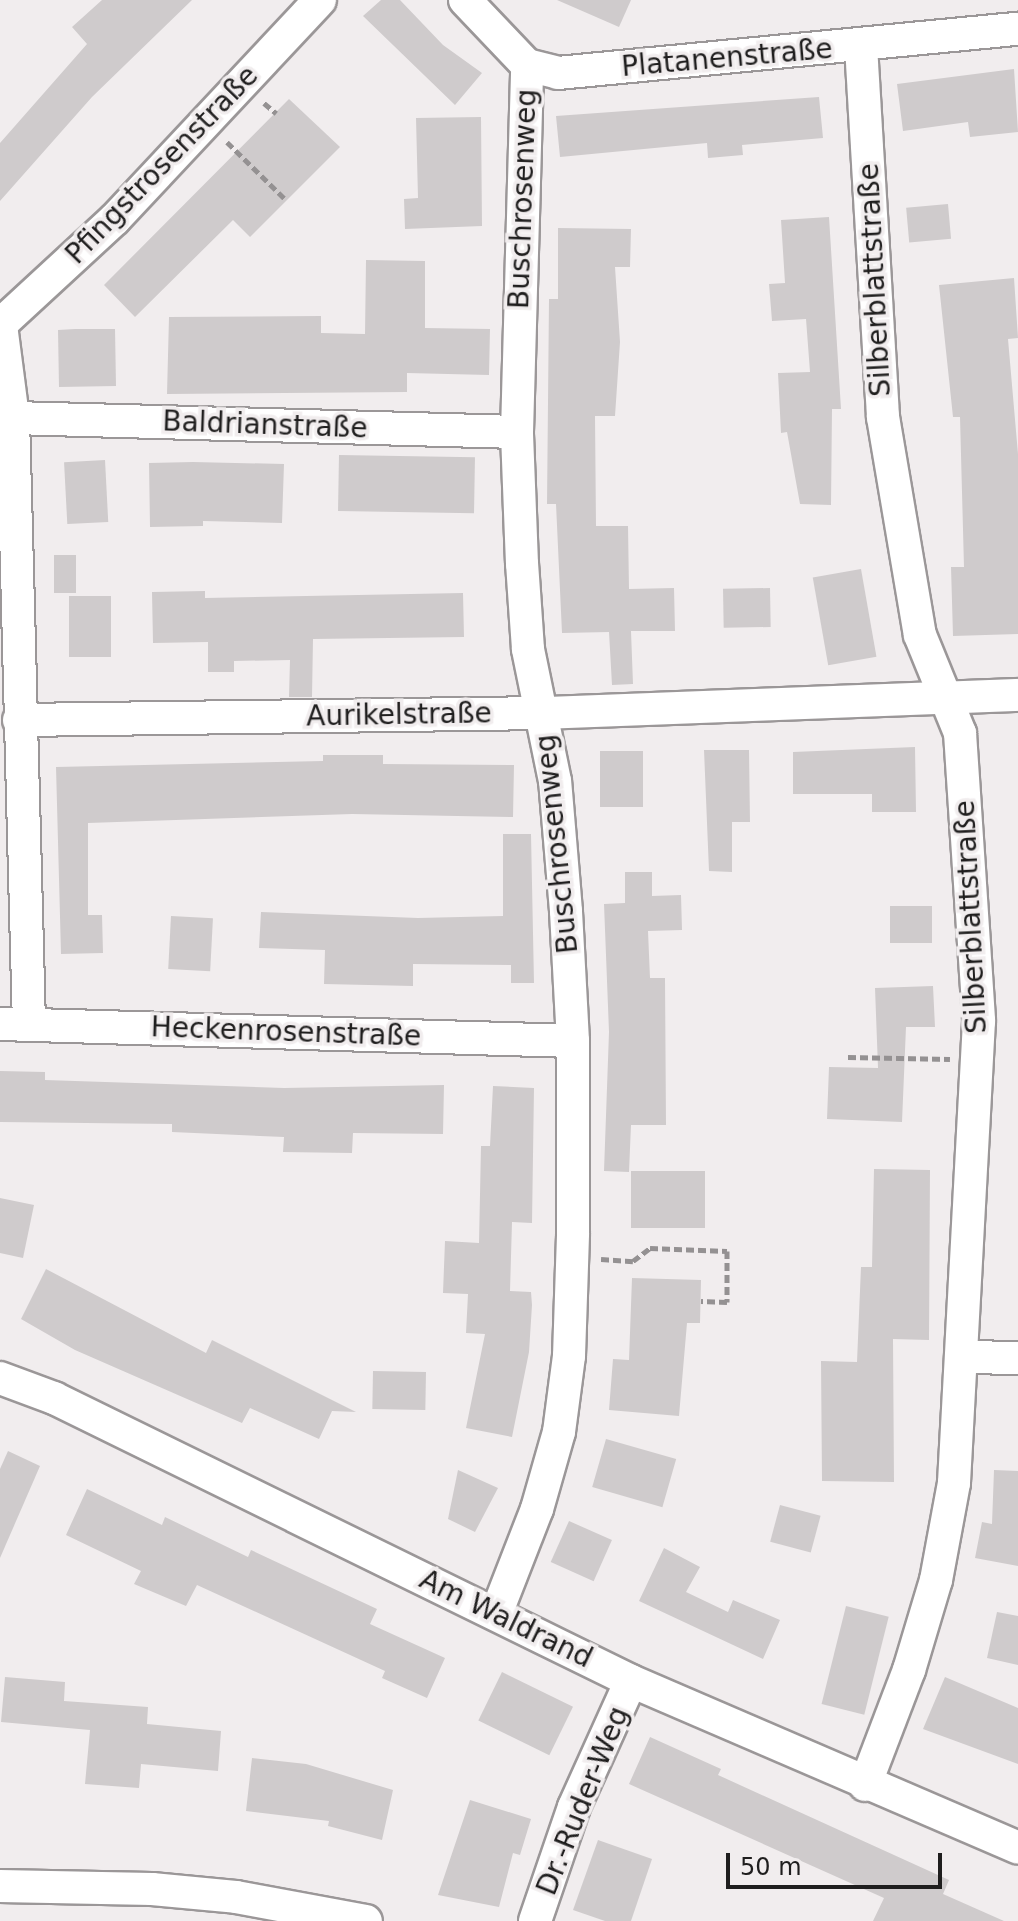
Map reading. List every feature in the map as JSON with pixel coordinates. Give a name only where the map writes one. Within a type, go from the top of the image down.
[{"type":"street","name":"Pfingstrosenstraße","points":[[1,325],[115,219],[320,0]]},
{"type":"street","points":[[465,0],[527,65]]},
{"type":"street","name":"Platanenstraße","points":[[527,65],[558,73],[1018,29]]},
{"type":"street","name":"Silberblattstraße","points":[[861,46],[883,417],[920,635],[960,733],[979,1021],[954,1483],[936,1580],[909,1670],[865,1785]]},
{"type":"street","name":"Buschrosenweg","points":[[496,1614],[537,1509],[559,1432],[572,1258],[573,1041],[555,781],[544,713],[528,649],[517,432],[527,65]]},
{"type":"street","points":[[1,325],[13,418],[19,720],[14,1024]]},
{"type":"street","name":"Baldrianstraße","points":[[13,418],[517,432]]},
{"type":"street","name":"Aurikelstraße","points":[[19,720],[544,713],[1018,695]]},
{"type":"street","name":"Heckenrosenstraße","points":[[14,1024],[573,1041]]},
{"type":"street","points":[[963,1357],[1018,1358]]},
{"type":"street","name":"Am Waldrand","points":[[0,1378],[54,1398],[631,1681],[865,1785],[1018,1848]]},
{"type":"street","name":"Dr.-Ruder-Weg","points":[[535,1921],[574,1807],[631,1681]]},
{"type":"street","points":[[0,1886],[180,1891],[366,1921]]},
{"type":"path","points":[[207,121],[284,198]]},
{"type":"path","points":[[848,1057],[977,1060]]},
{"type":"path","points":[[572,1258],[633,1261],[650,1248],[727,1251],[727,1302],[701,1301]]},
{"type":"building","points":[[102,0],[192,0],[92,97],[0,201],[0,143],[87,44],[72,27]]},
{"type":"building","points":[[381,0],[400,0],[443,45],[482,73],[455,105],[363,16]]},
{"type":"building","points":[[557,0],[631,0],[619,27]]},
{"type":"building","points":[[1014,69],[1018,132],[970,137],[968,122],[903,131],[897,84]]},
{"type":"building","points":[[819,97],[823,138],[742,145],[743,155],[708,158],[707,143],[560,157],[556,116]]},
{"type":"building","points":[[289,99],[340,147],[250,237],[233,220],[135,317],[104,285]]},
{"type":"building","points":[[481,117],[482,226],[405,229],[404,199],[418,198],[416,118]]},
{"type":"building","points":[[948,204],[951,239],[909,243],[906,208]]},
{"type":"building","points":[[829,217],[841,409],[832,409],[831,505],[800,504],[787,432],[781,433],[778,373],[810,372],[806,319],[772,321],[769,284],[785,283],[781,220]]},
{"type":"building","points":[[558,228],[631,229],[630,267],[615,267],[620,342],[615,416],[595,416],[596,526],[628,526],[629,589],[674,588],[675,631],[631,631],[633,684],[612,685],[609,632],[562,633],[556,504],[547,504],[549,299],[558,299]]},
{"type":"building","points":[[366,260],[425,261],[425,328],[490,329],[489,375],[407,373],[407,392],[167,394],[169,317],[321,316],[321,333],[365,334]]},
{"type":"building","points":[[1014,278],[1018,338],[1008,339],[1018,454],[1018,634],[953,636],[951,567],[964,567],[960,417],[953,417],[939,285]]},
{"type":"building","points":[[115,329],[116,386],[59,387],[58,330]]},
{"type":"building","points":[[339,455],[475,457],[474,513],[338,511]]},
{"type":"building","points":[[105,460],[108,522],[67,524],[64,462]]},
{"type":"building","points":[[149,463],[284,464],[282,523],[203,521],[203,526],[150,527]]},
{"type":"building","points":[[54,555],[76,555],[76,593],[54,593]]},
{"type":"building","points":[[861,569],[876,657],[828,665],[813,578]]},
{"type":"building","points":[[770,588],[771,627],[724,628],[723,589]]},
{"type":"building","points":[[205,591],[205,598],[463,593],[464,637],[313,639],[312,697],[289,697],[290,660],[234,661],[234,672],[208,672],[208,642],[153,643],[152,592]]},
{"type":"building","points":[[69,596],[111,596],[111,657],[69,657]]},
{"type":"building","points":[[915,747],[916,812],[872,812],[872,794],[793,794],[793,752]]},
{"type":"building","points":[[704,750],[749,750],[750,822],[732,822],[732,872],[709,871]]},
{"type":"building","points":[[600,751],[643,751],[643,807],[600,807]]},
{"type":"building","points":[[323,755],[383,755],[383,764],[514,765],[513,817],[352,814],[88,823],[88,915],[102,915],[103,953],[61,954],[56,767],[323,761]]},
{"type":"building","points":[[503,834],[531,834],[534,983],[511,983],[511,965],[413,964],[413,986],[324,984],[325,950],[259,948],[261,912],[418,918],[503,916]]},
{"type":"building","points":[[625,872],[652,872],[652,896],[681,895],[682,930],[648,931],[650,978],[665,978],[666,1125],[631,1125],[629,1172],[604,1171],[609,1032],[604,904],[625,903]]},
{"type":"building","points":[[890,906],[932,906],[932,943],[890,943]]},
{"type":"building","points":[[171,916],[213,918],[210,971],[168,969]]},
{"type":"building","points":[[933,986],[935,1027],[906,1027],[902,1122],[827,1119],[829,1067],[878,1068],[875,988]]},
{"type":"building","points":[[0,1071],[45,1072],[45,1080],[284,1088],[444,1085],[443,1134],[353,1133],[352,1153],[283,1152],[284,1137],[172,1132],[172,1124],[0,1122]]},
{"type":"building","points":[[493,1086],[534,1088],[532,1223],[512,1222],[510,1291],[531,1292],[532,1305],[529,1352],[512,1437],[466,1428],[485,1334],[466,1333],[468,1294],[443,1293],[445,1241],[479,1243],[481,1146],[490,1146]]},
{"type":"building","points":[[874,1169],[930,1170],[929,1340],[893,1339],[894,1482],[822,1481],[821,1361],[857,1362],[861,1267],[872,1267]]},
{"type":"building","points":[[631,1171],[705,1171],[705,1228],[631,1228]]},
{"type":"building","points":[[0,1198],[34,1205],[23,1258],[0,1253]]},
{"type":"building","points":[[46,1269],[206,1353],[212,1340],[356,1412],[332,1411],[319,1439],[250,1408],[242,1423],[75,1350],[21,1319]]},
{"type":"building","points":[[632,1278],[701,1280],[700,1323],[687,1323],[679,1416],[609,1410],[613,1359],[629,1360]]},
{"type":"building","points":[[373,1371],[426,1372],[425,1410],[372,1409]]},
{"type":"building","points":[[606,1439],[676,1459],[662,1507],[592,1487]]},
{"type":"building","points":[[8,1451],[40,1466],[0,1558],[0,1469]]},
{"type":"building","points":[[458,1470],[498,1488],[475,1532],[448,1519]]},
{"type":"building","points":[[994,1470],[1018,1471],[1018,1566],[975,1558],[982,1522],[992,1524]]},
{"type":"building","points":[[87,1489],[162,1525],[165,1517],[248,1557],[251,1550],[377,1609],[370,1624],[445,1658],[427,1698],[382,1678],[385,1671],[197,1585],[186,1606],[134,1584],[141,1571],[66,1535]]},
{"type":"building","points":[[780,1505],[821,1516],[811,1553],[770,1542]]},
{"type":"building","points":[[569,1521],[612,1540],[594,1581],[551,1562]]},
{"type":"building","points":[[664,1548],[700,1567],[686,1592],[728,1612],[733,1600],[780,1620],[763,1659],[639,1601]]},
{"type":"building","points":[[846,1606],[889,1617],[864,1715],[822,1704]]},
{"type":"building","points":[[997,1612],[1018,1616],[1018,1665],[987,1658]]},
{"type":"building","points":[[502,1672],[573,1707],[549,1755],[478,1721]]},
{"type":"building","points":[[5,1677],[65,1682],[64,1701],[148,1707],[147,1724],[221,1731],[218,1771],[141,1764],[139,1788],[85,1784],[90,1730],[1,1722]]},
{"type":"building","points":[[945,1677],[1018,1708],[1018,1764],[923,1729]]},
{"type":"building","points":[[650,1737],[721,1769],[718,1775],[949,1880],[943,1894],[1004,1921],[873,1921],[884,1898],[629,1784]]},
{"type":"building","points":[[252,1758],[306,1764],[393,1790],[382,1840],[328,1826],[329,1821],[246,1811]]},
{"type":"building","points":[[470,1800],[531,1819],[520,1855],[513,1853],[499,1907],[438,1895]]},
{"type":"building","points":[[598,1840],[652,1859],[631,1921],[605,1921],[573,1910]]}]
